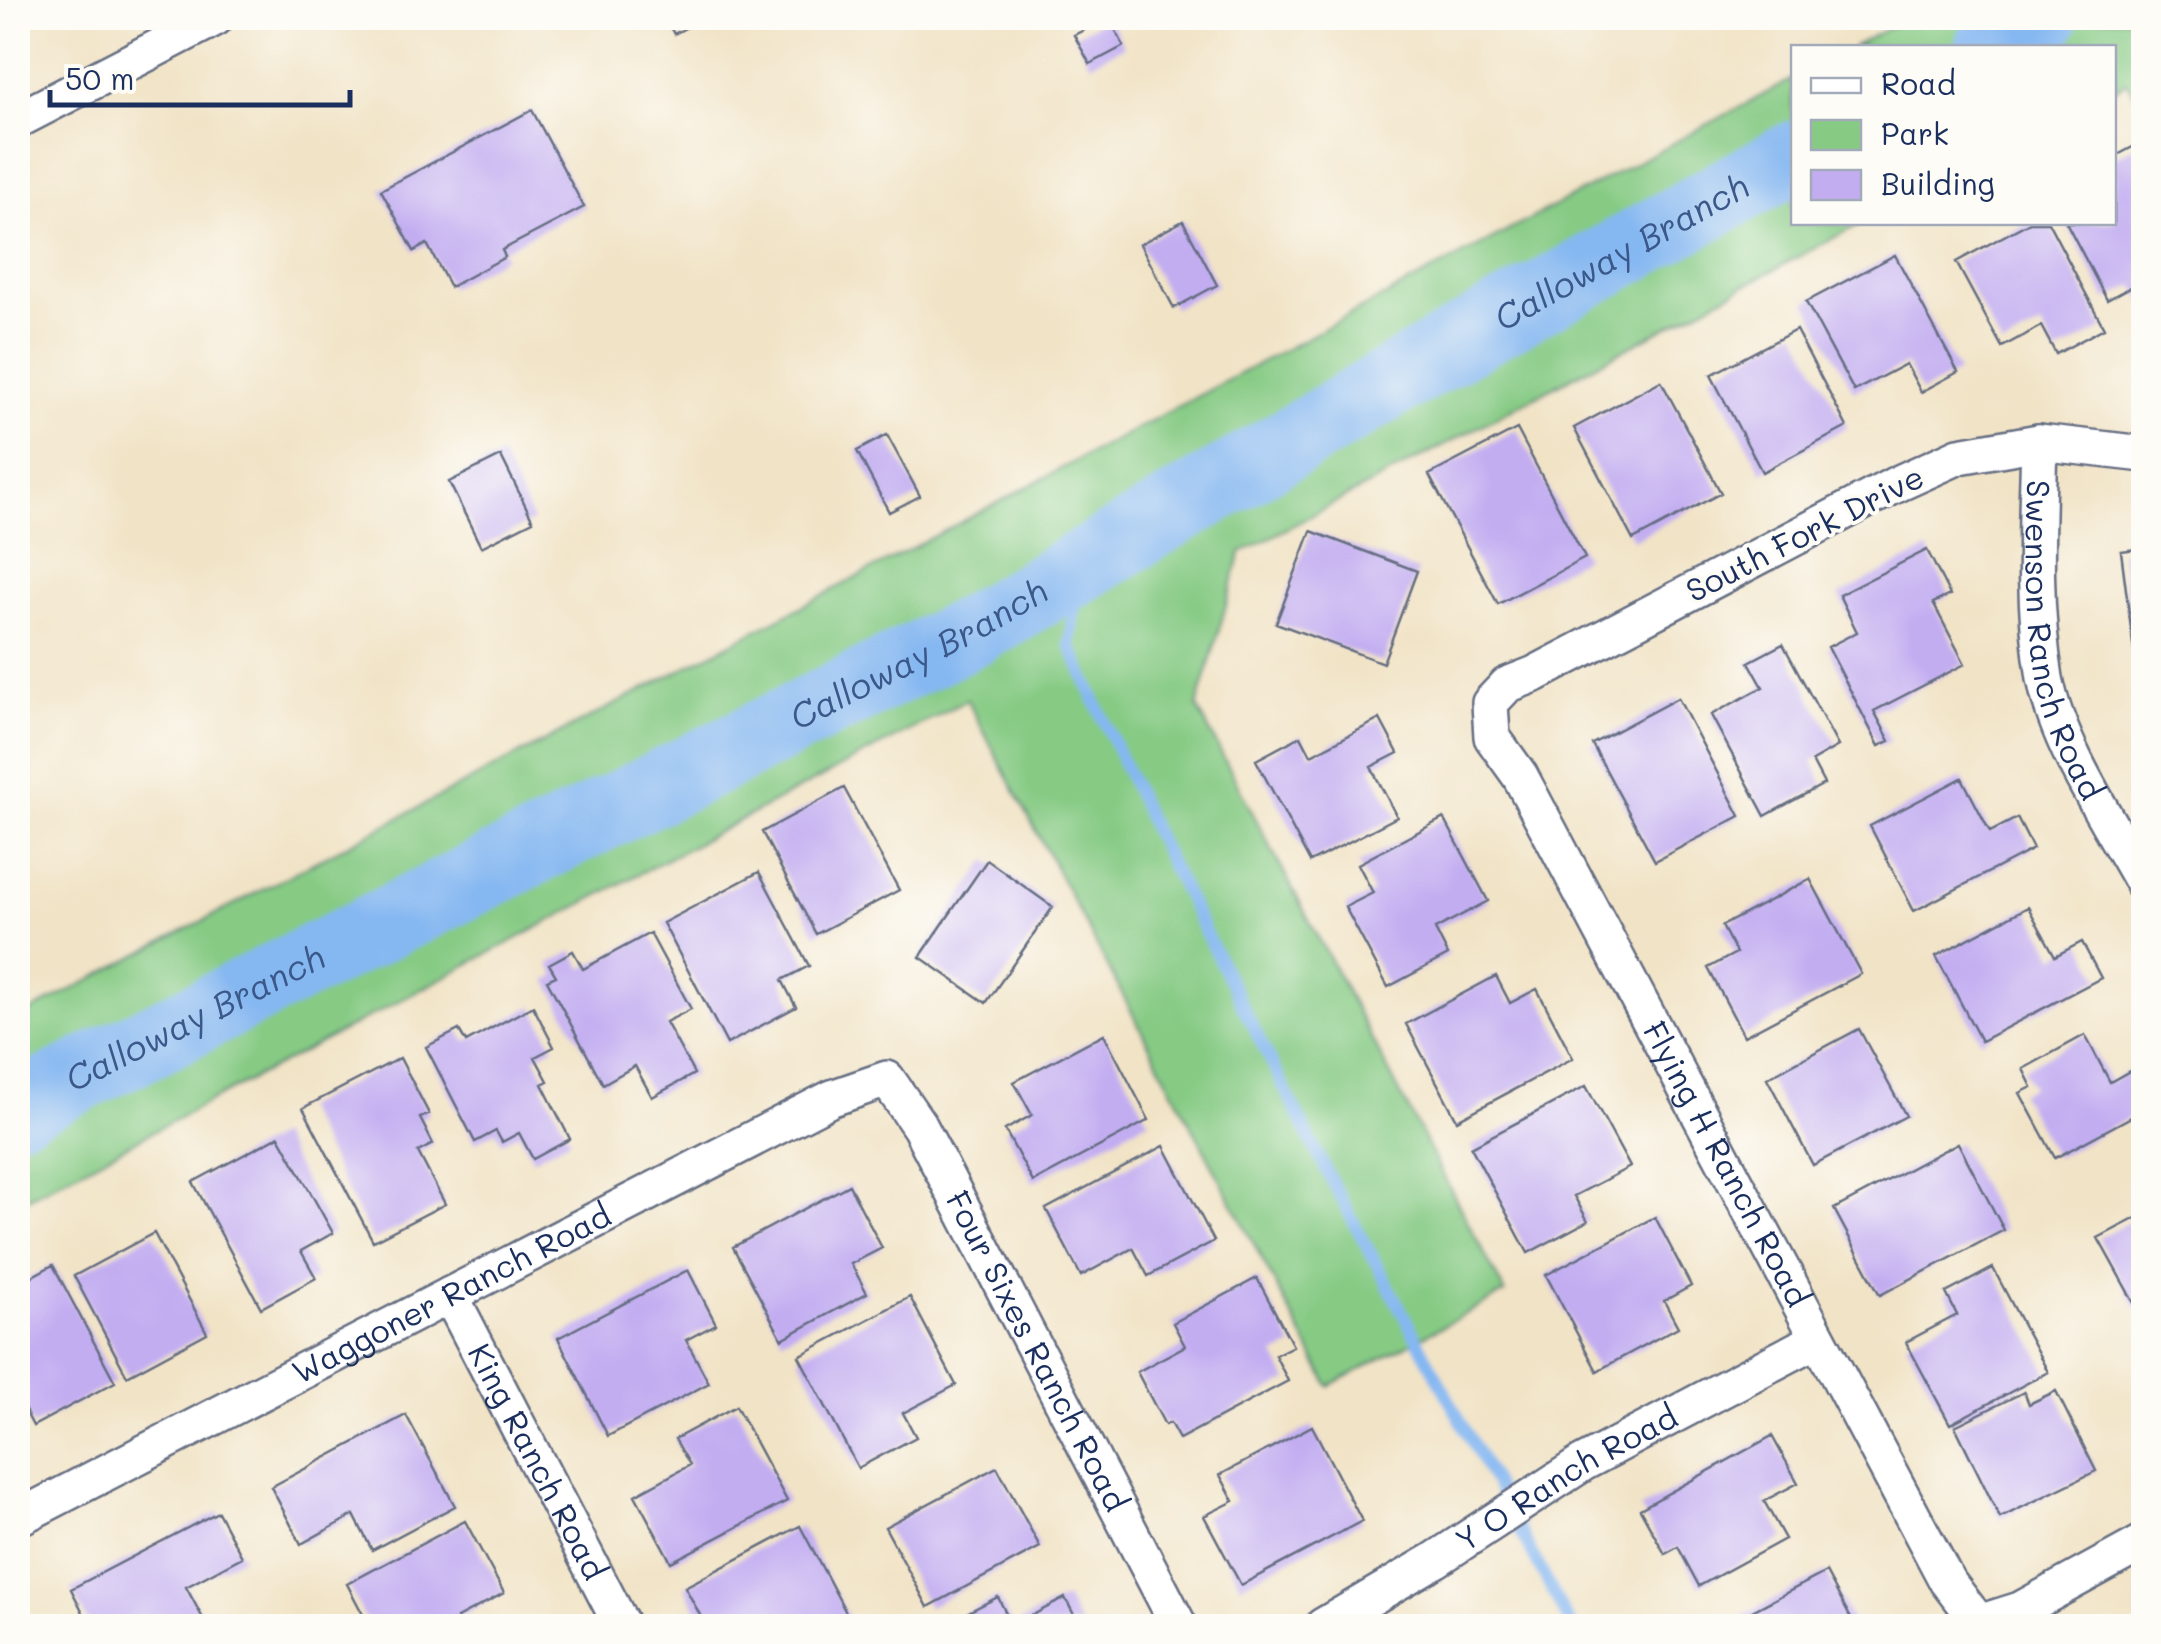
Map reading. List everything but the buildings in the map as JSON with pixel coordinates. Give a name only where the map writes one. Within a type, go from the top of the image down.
[{"type":"street","points":[[18,120],[215,18]]},
{"type":"street","name":"South Fork Drive","points":[[1490,703],[1507,685],[1536,674],[1895,485],[1959,456],[2038,442],[2144,454]]},
{"type":"street","name":"Swenson Ranch Road","points":[[2038,442],[2035,572],[2046,681],[2066,740],[2144,885]]},
{"type":"street","name":"Flying H Ranch Road","points":[[1490,703],[1492,737],[1520,776],[1948,1581],[1978,1623],[2020,1610],[2144,1542]]},
{"type":"street","name":"Waggoner Ranch Road","points":[[18,1518],[832,1098],[887,1079]]},
{"type":"street","name":"Four Sixes Ranch Road","points":[[887,1079],[920,1127],[1180,1626]]},
{"type":"street","name":"King Ranch Road","points":[[450,1295],[622,1626]]},
{"type":"street","name":"Y O Ranch Road","points":[[1323,1626],[1583,1463],[1818,1339]]},
{"type":"green space","points":[[1908,18],[2143,18],[2143,110],[2127,82],[2116,88],[2116,45],[1856,45]]},
{"type":"green space","points":[[1791,80],[1791,225],[1858,225],[1241,553],[1197,707],[1505,1293],[1329,1386],[967,700],[18,1203],[18,1018]]},
{"type":"waterway","name":"Calloway Branch","points":[[1995,45],[2043,18]]},
{"type":"waterway","name":"Calloway Branch","points":[[18,1107],[975,629],[1457,344],[1791,159]]},
{"type":"waterway","points":[[1079,568],[1070,645],[1154,832],[1328,1174],[1571,1626]]}]
